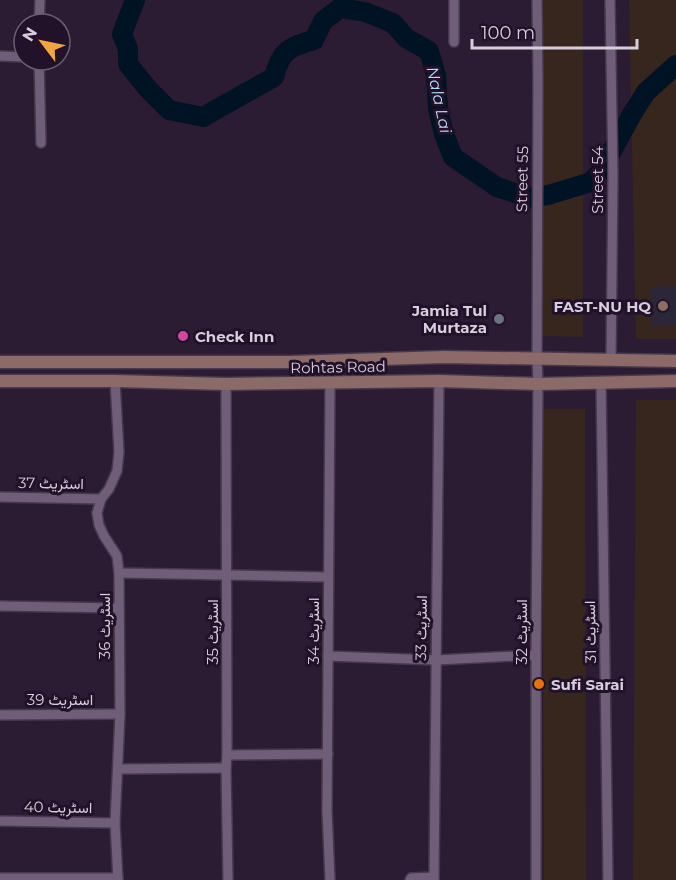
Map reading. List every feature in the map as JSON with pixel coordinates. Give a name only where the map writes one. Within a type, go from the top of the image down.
[{"type":"main road","name":"Rohtas Road","points":[[0,362],[291,362],[444,357],[676,361]]},
{"type":"main road","points":[[674,381],[676,361]]},
{"type":"main road","name":"Rohtas Road","points":[[0,381],[226,384],[439,381],[538,384],[674,381]]},
{"type":"street","points":[[454,0],[454,42]]},
{"type":"street","name":"Street 55","points":[[537,0],[537,358]]},
{"type":"street","name":"Street 54","points":[[610,0],[613,176],[612,360]]},
{"type":"street","points":[[39,72],[41,143]]},
{"type":"street","name":"اسٹریٹ 32","points":[[536,880],[537,358]]},
{"type":"street","name":"اسٹریٹ 36","points":[[116,381],[119,452],[117,471],[109,489],[101,499],[97,513],[104,536],[117,556],[119,573],[120,714],[115,823],[118,879]]},
{"type":"street","name":"اسٹریٹ 34","points":[[330,381],[327,811],[330,880]]},
{"type":"street","name":"اسٹریٹ 33","points":[[410,880],[411,878],[434,878],[439,381]]},
{"type":"street","name":"اسٹریٹ 31","points":[[601,383],[608,880]]},
{"type":"street","name":"اسٹریٹ 35","points":[[226,384],[228,880]]},
{"type":"street","name":"اسٹریٹ 37","points":[[0,497],[101,499]]},
{"type":"street","points":[[119,573],[328,577]]},
{"type":"street","points":[[0,606],[118,608]]},
{"type":"street","points":[[328,656],[436,660],[536,656]]},
{"type":"street","name":"اسٹریٹ 39","points":[[0,715],[120,714]]},
{"type":"street","points":[[227,755],[328,754]]},
{"type":"street","points":[[118,769],[226,768]]},
{"type":"street","name":"اسٹریٹ 40","points":[[0,821],[115,823]]},
{"type":"street","points":[[0,878],[118,879]]},
{"type":"shaded area","points":[[541,0],[583,0],[583,337],[540,336]]},
{"type":"shaded area","points":[[629,0],[676,0],[676,339],[636,339]]},
{"type":"shaded area","name":"FAST-NU HQ","points":[[676,286],[676,325],[652,326],[650,287]]},
{"type":"shaded area","points":[[636,400],[676,400],[676,880],[633,880]]},
{"type":"shaded area","points":[[542,409],[585,409],[586,880],[544,880]]},
{"type":"waterway","name":"Nala Lai","points":[[135,0],[122,34],[128,49],[128,64],[169,110],[203,117],[274,77],[283,55],[298,45],[314,40],[323,21],[340,8],[365,12],[393,23],[406,38],[429,51],[436,75],[438,109],[453,157],[497,187],[530,198],[591,182],[601,171],[646,92],[676,65]]},
{"type":"place","name":"FAST-NU HQ","points":[[663,306]]},
{"type":"place","name":"Jamia Tul Murtaza","points":[[499,319]]},
{"type":"place","name":"Check Inn","points":[[183,336]]},
{"type":"place","name":"Sufi Sarai","points":[[539,684]]}]
